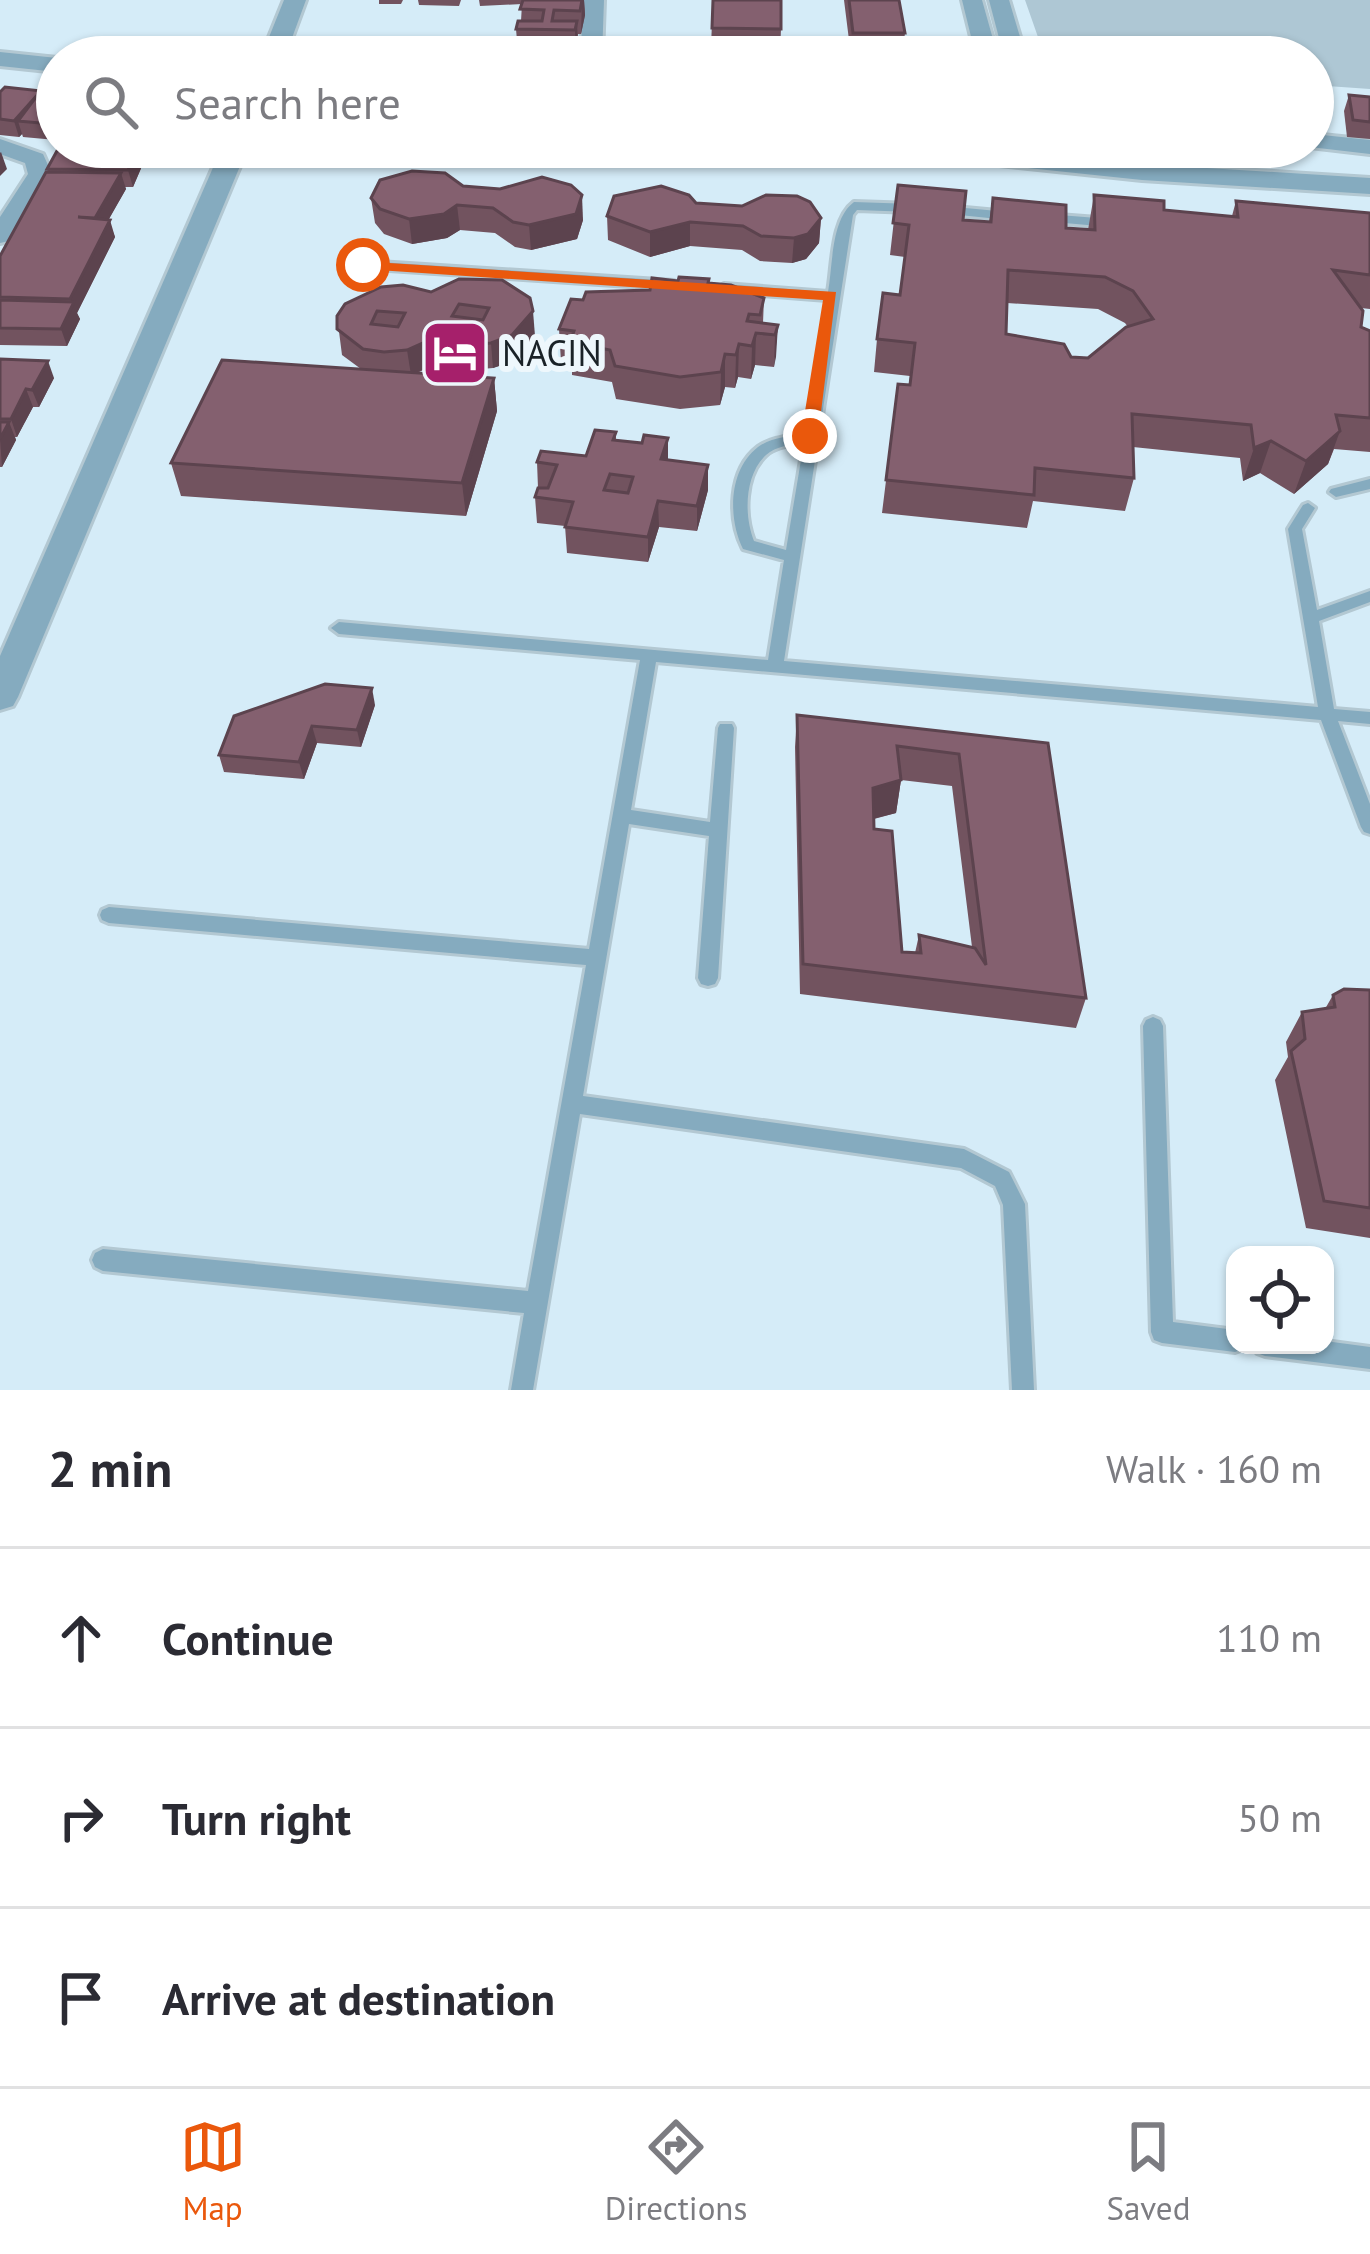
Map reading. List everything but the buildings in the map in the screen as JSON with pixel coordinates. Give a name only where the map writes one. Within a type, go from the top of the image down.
[{"type":"street","points":[[281,36],[295,0]]},
{"type":"street","points":[[591,36],[594,0]]},
{"type":"street","points":[[972,0],[981,36]]},
{"type":"street","points":[[999,0],[1009,36]]},
{"type":"street","points":[[0,59],[36,62]]},
{"type":"street","points":[[1334,143],[1370,147]]},
{"type":"street","points":[[0,146],[36,162]]},
{"type":"street","points":[[0,236],[40,174],[38,168]]},
{"type":"street","points":[[0,697],[226,168]]},
{"type":"street","points":[[1186,168],[1370,186]]},
{"type":"lane","points":[[775,666],[831,296],[847,215],[854,206],[1129,224]]},
{"type":"lane","points":[[363,265],[831,296]]},
{"type":"lane","points":[[791,556],[748,545],[737,527],[740,505],[756,456],[810,436]]},
{"type":"lane","points":[[1336,492],[1370,484]]},
{"type":"lane","points":[[1307,508],[1295,529],[1327,714],[1370,827]]},
{"type":"lane","points":[[1310,617],[1370,596]]},
{"type":"lane","points":[[339,628],[1370,718]]},
{"type":"lane","points":[[522,1390],[650,655]]},
{"type":"lane","points":[[708,978],[726,728]]},
{"type":"lane","points":[[622,816],[718,830]]},
{"type":"lane","points":[[109,915],[597,958]]},
{"type":"lane","points":[[1153,1026],[1162,1332],[1226,1340]]},
{"type":"lane","points":[[572,1104],[964,1159],[1002,1178],[1014,1204],[1023,1390]]},
{"type":"lane","points":[[103,1260],[537,1304]]},
{"type":"lane","points":[[1334,1354],[1370,1358]]},
{"type":"shaded area","points":[[1025,0],[1370,0],[1370,89],[1334,86],[1334,36],[1038,36]]},
{"type":"place","name":"NACIN","points":[[455,353]]},
{"type":"route","points":[[363,265],[831,296],[810,436]]}]
